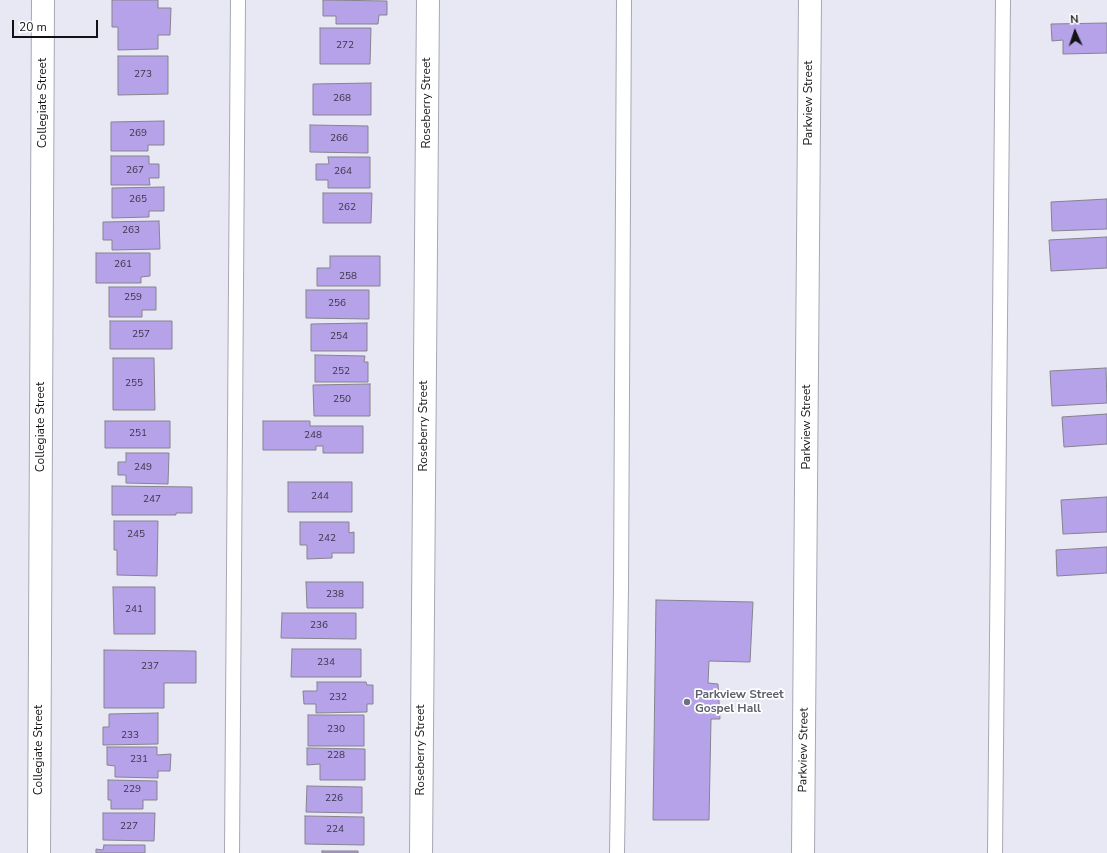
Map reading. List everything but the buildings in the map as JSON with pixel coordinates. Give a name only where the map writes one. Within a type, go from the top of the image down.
[{"type":"street","name":"Collegiate Street","points":[[39,853],[43,0]]},
{"type":"street","name":"Roseberry Street","points":[[421,853],[428,0]]},
{"type":"street","name":"Parkview Street","points":[[803,853],[810,0]]},
{"type":"lane","points":[[232,853],[238,0]]},
{"type":"lane","points":[[617,853],[621,580],[624,0]]},
{"type":"lane","points":[[995,853],[1003,0]]},
{"type":"place","name":"Parkview Street Gospel Hall","points":[[687,702]]}]
